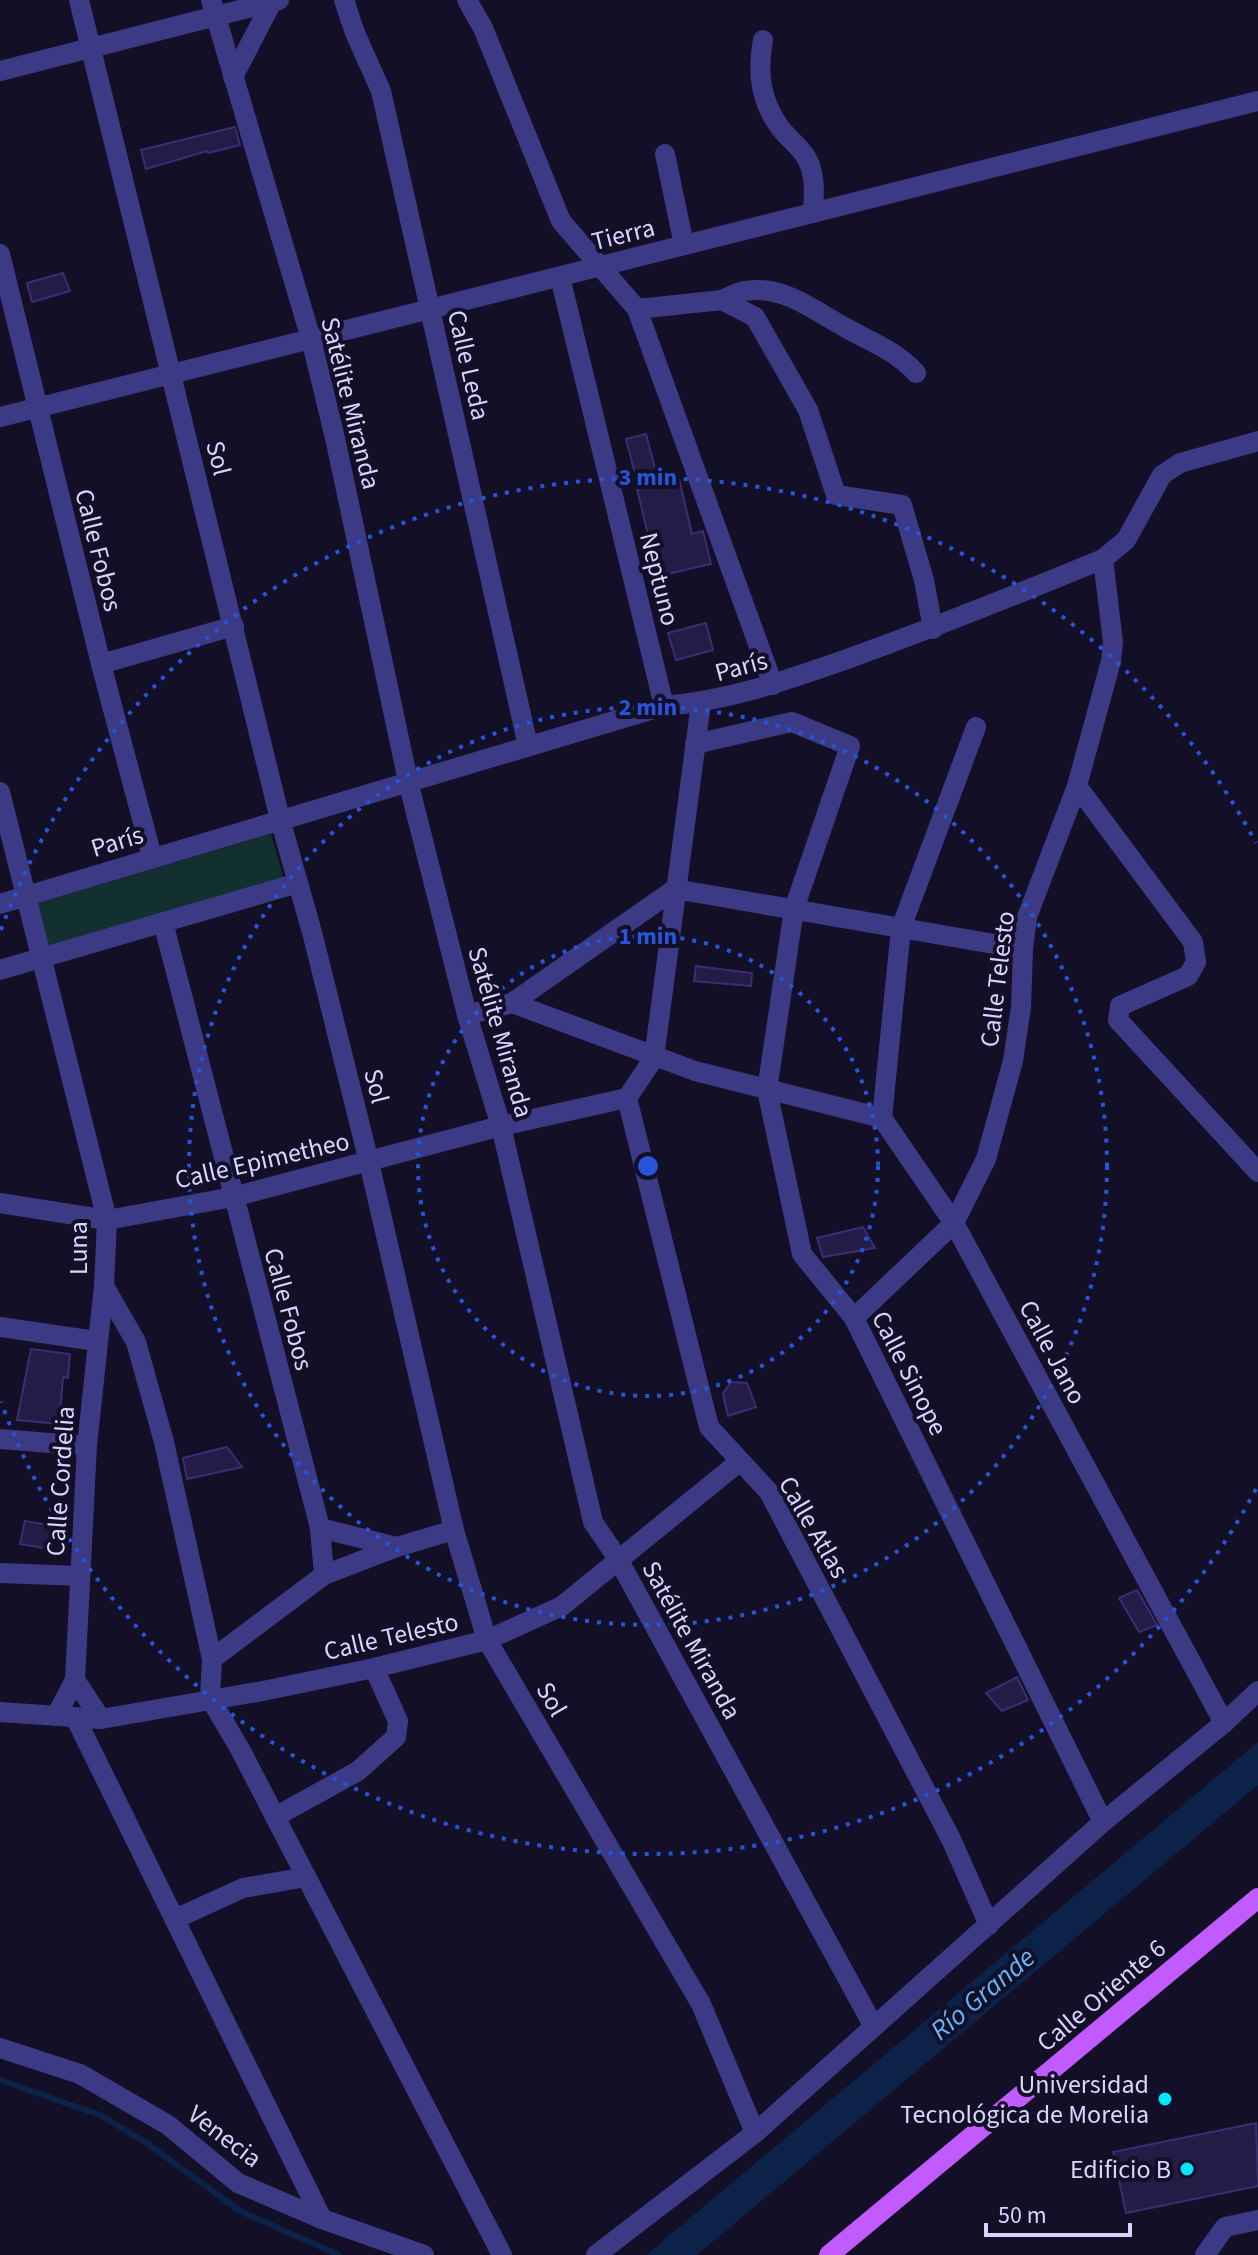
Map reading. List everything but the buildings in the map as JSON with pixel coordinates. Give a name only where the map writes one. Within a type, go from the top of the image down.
[{"type":"main road","name":"Calle Oriente 6","points":[[829,2255],[1258,1898]]},
{"type":"street","name":"Sol","points":[[79,0],[280,819],[369,1162],[454,1530],[487,1640],[701,2004],[755,2133]]},
{"type":"street","name":"Calle Leda","points":[[344,0],[381,91],[528,746]]},
{"type":"street","points":[[467,0],[483,28],[561,221],[637,309],[773,685]]},
{"type":"street","points":[[0,71],[91,48],[213,8],[276,1]]},
{"type":"street","points":[[233,77],[276,1]]},
{"type":"street","name":"Satélite Miranda","points":[[213,8],[311,339],[408,781],[467,1015],[501,1126],[593,1522],[618,1559],[873,2025]]},
{"type":"street","points":[[763,40],[758,68],[764,96],[779,127],[807,158],[815,184],[813,213]]},
{"type":"street","name":"Tierra","points":[[0,417],[1258,101]]},
{"type":"street","points":[[665,154],[684,245]]},
{"type":"street","name":"Calle Fobos","points":[[0,254],[152,857]]},
{"type":"street","name":"Neptuno","points":[[560,277],[664,706]]},
{"type":"street","points":[[637,309],[722,300],[746,291],[773,293],[809,304],[848,329],[882,344],[916,373]]},
{"type":"street","points":[[722,300],[755,317],[767,337],[808,410],[836,495],[902,505],[924,580],[933,629]]},
{"type":"street","name":"París","points":[[0,904],[664,706],[701,703],[773,685],[933,629],[1103,559],[1126,540],[1162,475],[1180,463],[1258,441]]},
{"type":"street","name":"Calle Telesto","points":[[854,1318],[954,1223],[986,1159],[1013,1061],[1021,1007],[1027,917],[1077,786],[1111,661],[1113,642],[1103,559]]},
{"type":"street","points":[[101,664],[234,626]]},
{"type":"street","points":[[627,1098],[654,1058],[701,703]]},
{"type":"street","name":"Calle Sinope","points":[[695,744],[792,722],[850,746],[794,909],[767,1090],[802,1254],[854,1318],[1103,1822]]},
{"type":"street","points":[[512,1003],[654,1058],[882,1118],[901,928],[976,727]]},
{"type":"street","points":[[1077,786],[1193,942],[1196,962],[1188,976],[1120,1006],[1118,1020],[1258,1172]]},
{"type":"street","name":"Luna","points":[[0,792],[107,1220],[104,1286],[136,1342],[164,1442],[212,1659],[210,1698]]},
{"type":"street","points":[[0,970],[298,883]]},
{"type":"street","points":[[467,1015],[512,1003],[675,889],[1023,949]]},
{"type":"street","name":"Calle Fobos","points":[[163,922],[320,1528],[324,1575]]},
{"type":"street","name":"Calle Epimetheo","points":[[0,1203],[107,1220],[233,1197],[501,1126],[627,1098]]},
{"type":"street","name":"Calle Atlas","points":[[627,1098],[709,1427],[769,1492],[951,1839],[989,1925]]},
{"type":"street","name":"Calle Jano","points":[[882,1118],[954,1223],[1224,1723]]},
{"type":"street","name":"Calle Cordelia","points":[[66,1718],[75,1680],[87,1446],[104,1286]]},
{"type":"street","points":[[0,1327],[96,1341]]},
{"type":"street","points":[[0,1439],[87,1446]]},
{"type":"street","name":"Calle Telesto","points":[[0,1712],[101,1719],[263,1691],[487,1640],[562,1606],[739,1462]]},
{"type":"street","points":[[320,1528],[397,1547]]},
{"type":"street","points":[[212,1659],[324,1575],[397,1547],[454,1530]]},
{"type":"street","points":[[0,1573],[79,1576]]},
{"type":"street","points":[[275,1817],[358,1771],[396,1737],[398,1721],[374,1668]]},
{"type":"street","points":[[75,1680],[101,1719]]},
{"type":"street","points":[[596,2255],[755,2133],[1103,1822],[1224,1723],[1258,1691]]},
{"type":"street","points":[[210,1698],[502,2255]]},
{"type":"street","points":[[66,1718],[175,1919],[322,2219]]},
{"type":"street","points":[[175,1919],[243,1888],[306,1877]]},
{"type":"street","name":"Venecia","points":[[0,2048],[80,2074],[168,2125],[238,2183],[322,2219],[424,2255]]},
{"type":"street","points":[[1205,2255],[1225,2227],[1258,2220]]},
{"type":"green space","points":[[271,834],[284,879],[48,948],[35,904]]},
{"type":"water","name":"Río Grande","points":[[1258,1742],[1258,1785],[697,2255],[646,2255]]},
{"type":"waterway","points":[[0,2080],[100,2115],[148,2144],[240,2211],[339,2255]]},
{"type":"place","name":"Universidad Tecnológica de Morelia","points":[[1165,2099]]},
{"type":"place","name":"Edificio B","points":[[1187,2169]]}]
